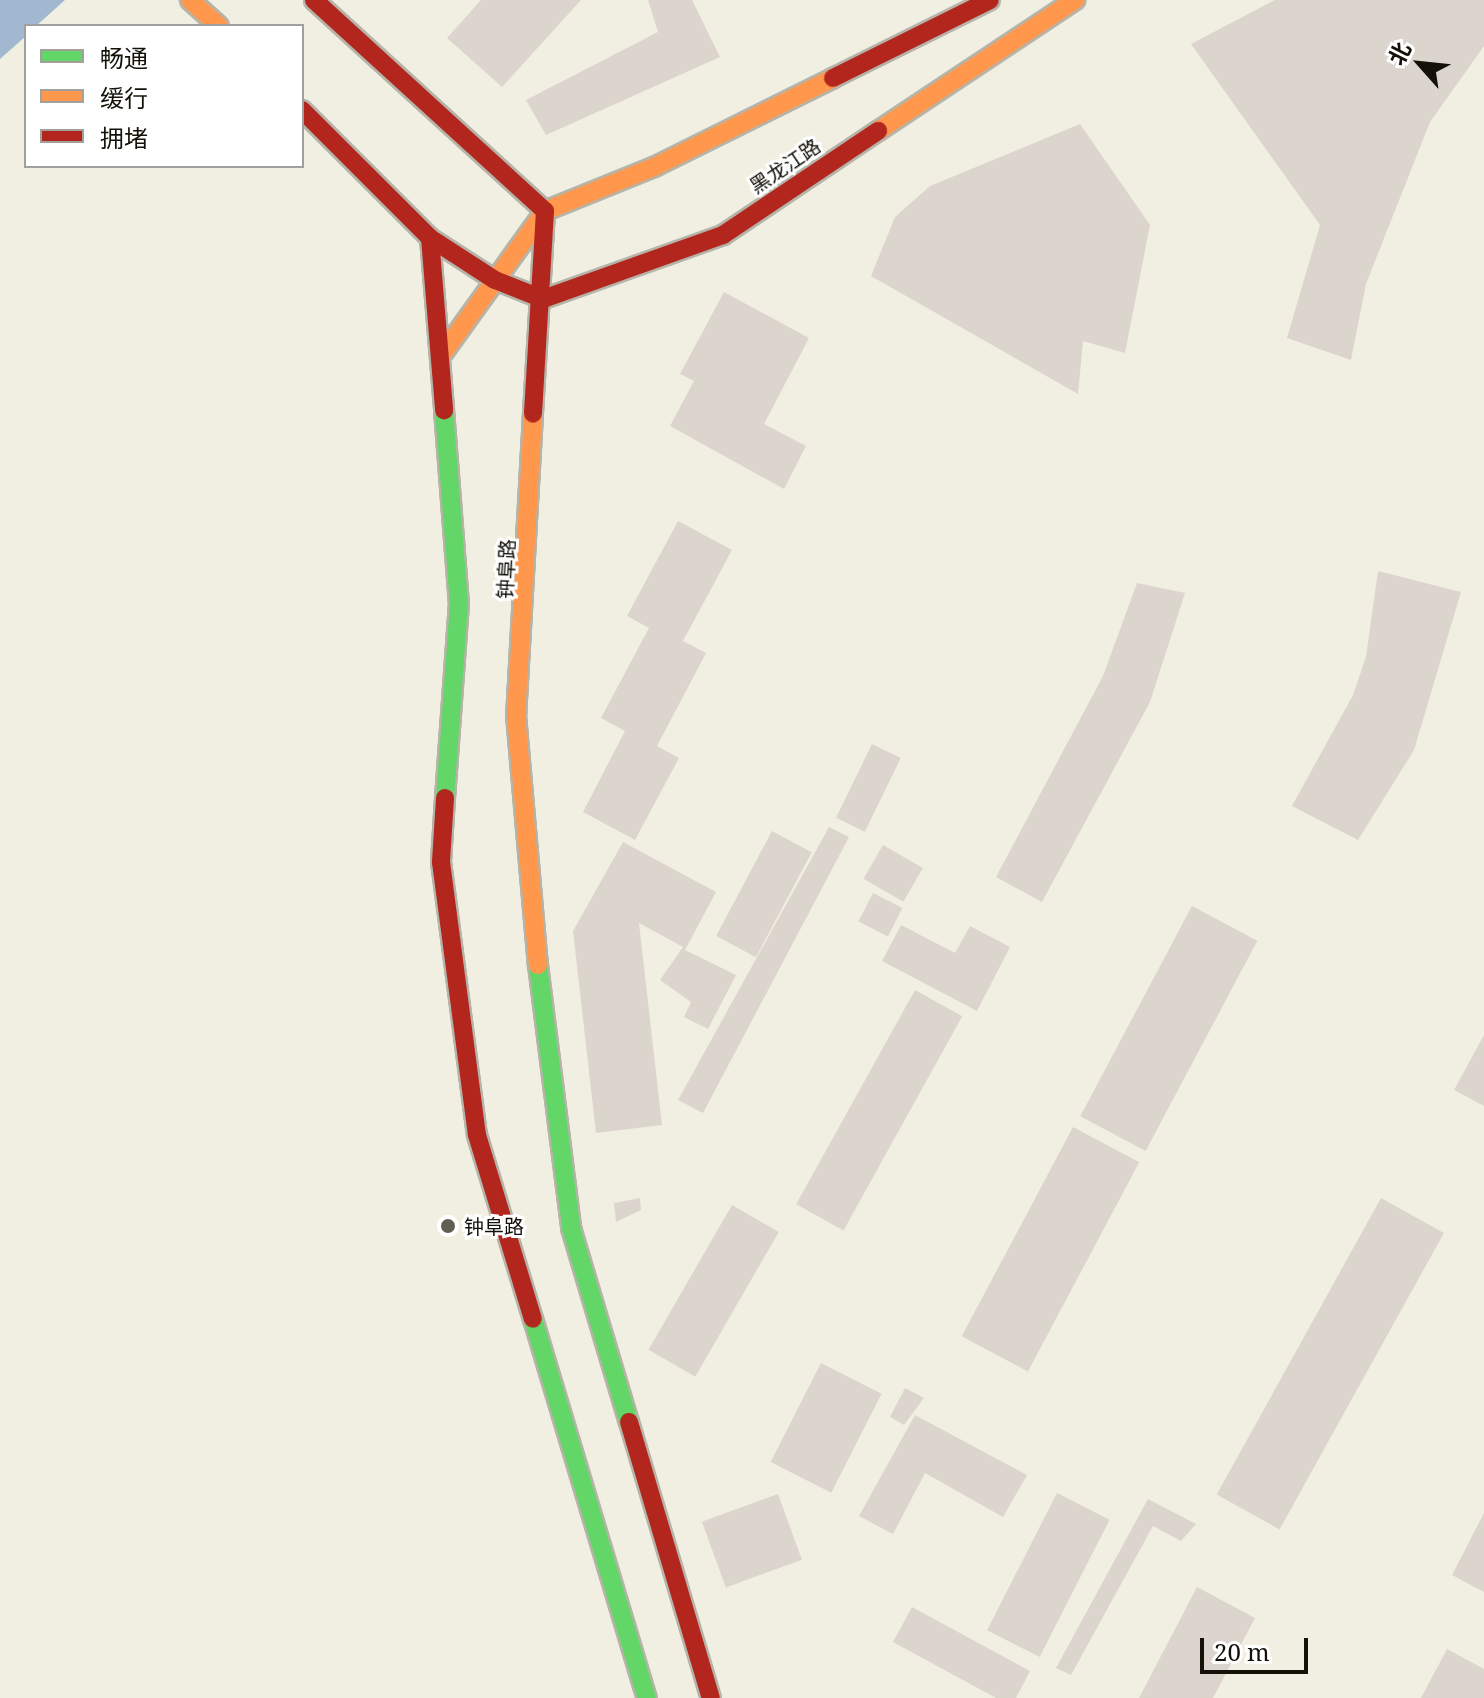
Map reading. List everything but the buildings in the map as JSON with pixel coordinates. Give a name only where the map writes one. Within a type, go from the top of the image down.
[{"type":"main road","points":[[190,0],[216,23]]},
{"type":"main road","points":[[314,0],[545,211]]},
{"type":"main road","points":[[443,353],[545,211],[654,167],[990,0]]},
{"type":"main road","name":"黑龙江路","points":[[543,299],[723,235],[1075,0]]},
{"type":"main road","points":[[304,112],[430,238],[495,280],[543,299]]},
{"type":"main road","name":"钟阜路","points":[[545,211],[543,299],[516,715],[549,1089],[571,1228],[711,1698]]},
{"type":"main road","points":[[430,238],[443,353],[459,603],[441,862],[477,1135],[647,1698]]},
{"type":"water","points":[[0,0],[65,0],[38,24],[24,24],[24,38],[0,59]]},
{"type":"traffic: fast","points":[[444,410],[459,603],[445,798]]},
{"type":"traffic: fast","points":[[538,965],[571,1228],[629,1422]]},
{"type":"traffic: fast","points":[[533,1319],[647,1698]]},
{"type":"traffic: slow","points":[[190,0],[217,24]]},
{"type":"traffic: slow","points":[[878,131],[1075,0]]},
{"type":"traffic: slow","points":[[443,353],[545,211],[654,167],[833,78]]},
{"type":"traffic: slow","points":[[533,414],[516,715],[538,965]]},
{"type":"traffic: jam","points":[[314,0],[545,211],[533,414]]},
{"type":"traffic: jam","points":[[833,78],[990,0]]},
{"type":"traffic: jam","points":[[304,112],[430,238],[444,410]]},
{"type":"traffic: jam","points":[[430,238],[495,280],[543,299],[723,235],[878,131]]},
{"type":"traffic: jam","points":[[445,798],[441,862],[477,1135],[533,1319]]},
{"type":"traffic: jam","points":[[629,1422],[711,1698]]},
{"type":"place","name":"钟阜路","points":[[448,1226]]}]
